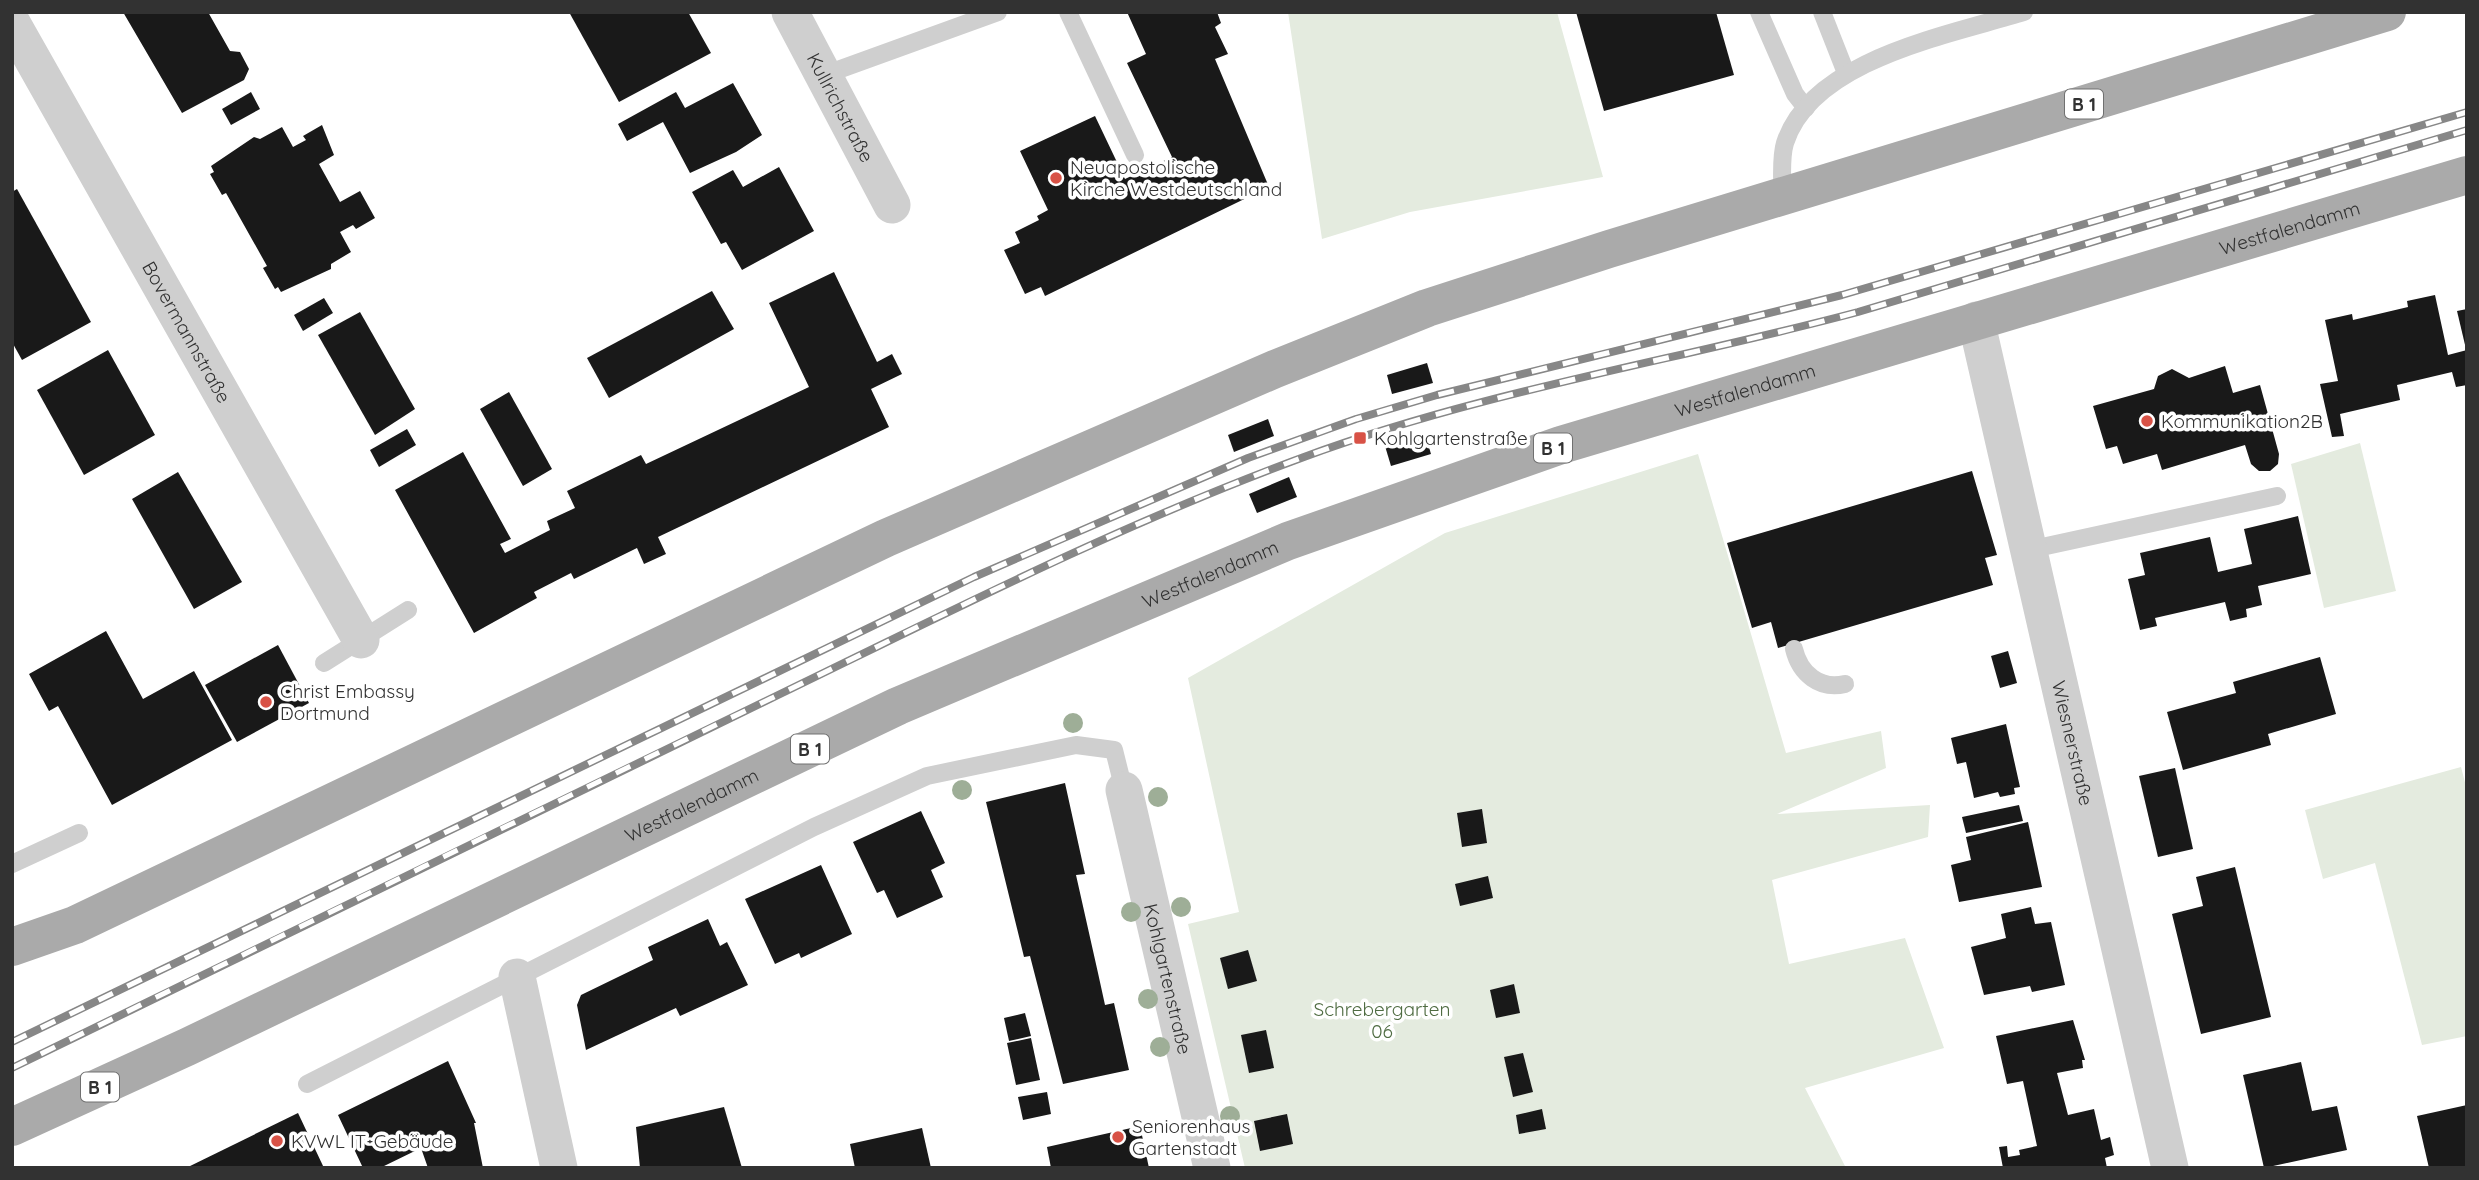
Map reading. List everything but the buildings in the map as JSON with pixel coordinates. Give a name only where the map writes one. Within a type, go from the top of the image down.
[{"type":"main road","name":"B 1","points":[[75,925],[886,538],[1275,369],[1427,308],[1609,249],[2387,12]]},
{"type":"main road","name":"Westfalendamm","points":[[12,1127],[187,1047],[898,706],[1277,545],[1446,484],[1660,414],[2467,175]]},
{"type":"main road","points":[[12,947],[75,925]]},
{"type":"main road","points":[[12,970],[75,925]]},
{"type":"street","name":"Kullrichstraße","points":[[790,12],[892,205]]},
{"type":"street","name":"Bovermannstraße","points":[[12,23],[360,640]]},
{"type":"street","name":"Wiesnerstraße","points":[[1976,320],[2170,1168]]},
{"type":"street","name":"Kohlgartenstraße","points":[[1124,790],[1212,1168]]},
{"type":"street","points":[[517,977],[559,1168]]},
{"type":"lane","points":[[824,75],[998,12]]},
{"type":"lane","points":[[1068,12],[1135,155]]},
{"type":"lane","points":[[1759,12],[1795,94],[1806,108]]},
{"type":"lane","points":[[1822,12],[1846,73]]},
{"type":"lane","points":[[1782,197],[1784,144],[1806,108],[1846,73],[1887,53],[2024,12]]},
{"type":"lane","points":[[2028,550],[2277,496]]},
{"type":"lane","points":[[324,663],[408,610]]},
{"type":"lane","points":[[1794,649],[1809,677],[1822,684],[1845,684]]},
{"type":"lane","points":[[307,1084],[814,827],[927,776],[1076,745],[1114,750],[1124,790]]},
{"type":"lane","points":[[12,864],[79,833]]},
{"type":"green space","points":[[1288,12],[1557,12],[1603,177],[1410,212],[1322,239]]},
{"type":"green space","points":[[2360,443],[2396,591],[2324,608],[2291,464]]},
{"type":"green space","name":"Schrebergarten 06","points":[[1698,454],[1786,753],[1881,731],[1886,768],[1777,814],[1930,805],[1928,837],[1772,880],[1789,964],[1905,938],[1944,1048],[1805,1088],[1846,1168],[1245,1168],[1188,924],[1239,912],[1188,678],[1445,533]]},
{"type":"green space","points":[[2461,767],[2467,790],[2467,1036],[2422,1045],[2375,863],[2323,879],[2305,810]]},
{"type":"railway","points":[[12,1042],[974,577],[1248,458],[1356,419],[1437,395],[1842,295],[2467,112]]},
{"type":"railway","points":[[12,1068],[969,602],[1101,540],[1304,457],[1440,413],[1858,312],[2467,130]]},
{"type":"place","name":"Neuapostolische Kirche Westdeutschland","points":[[1056,178]]},
{"type":"place","name":"Kommunikation2B","points":[[2147,421]]},
{"type":"place","name":"Kohlgartenstraße","points":[[1360,438]]},
{"type":"place","name":"Christ Embassy Dortmund","points":[[266,702]]},
{"type":"place","name":"Seniorenhaus Gartenstadt","points":[[1118,1137]]},
{"type":"place","name":"KVWL IT-Gebäude","points":[[277,1141]]}]
